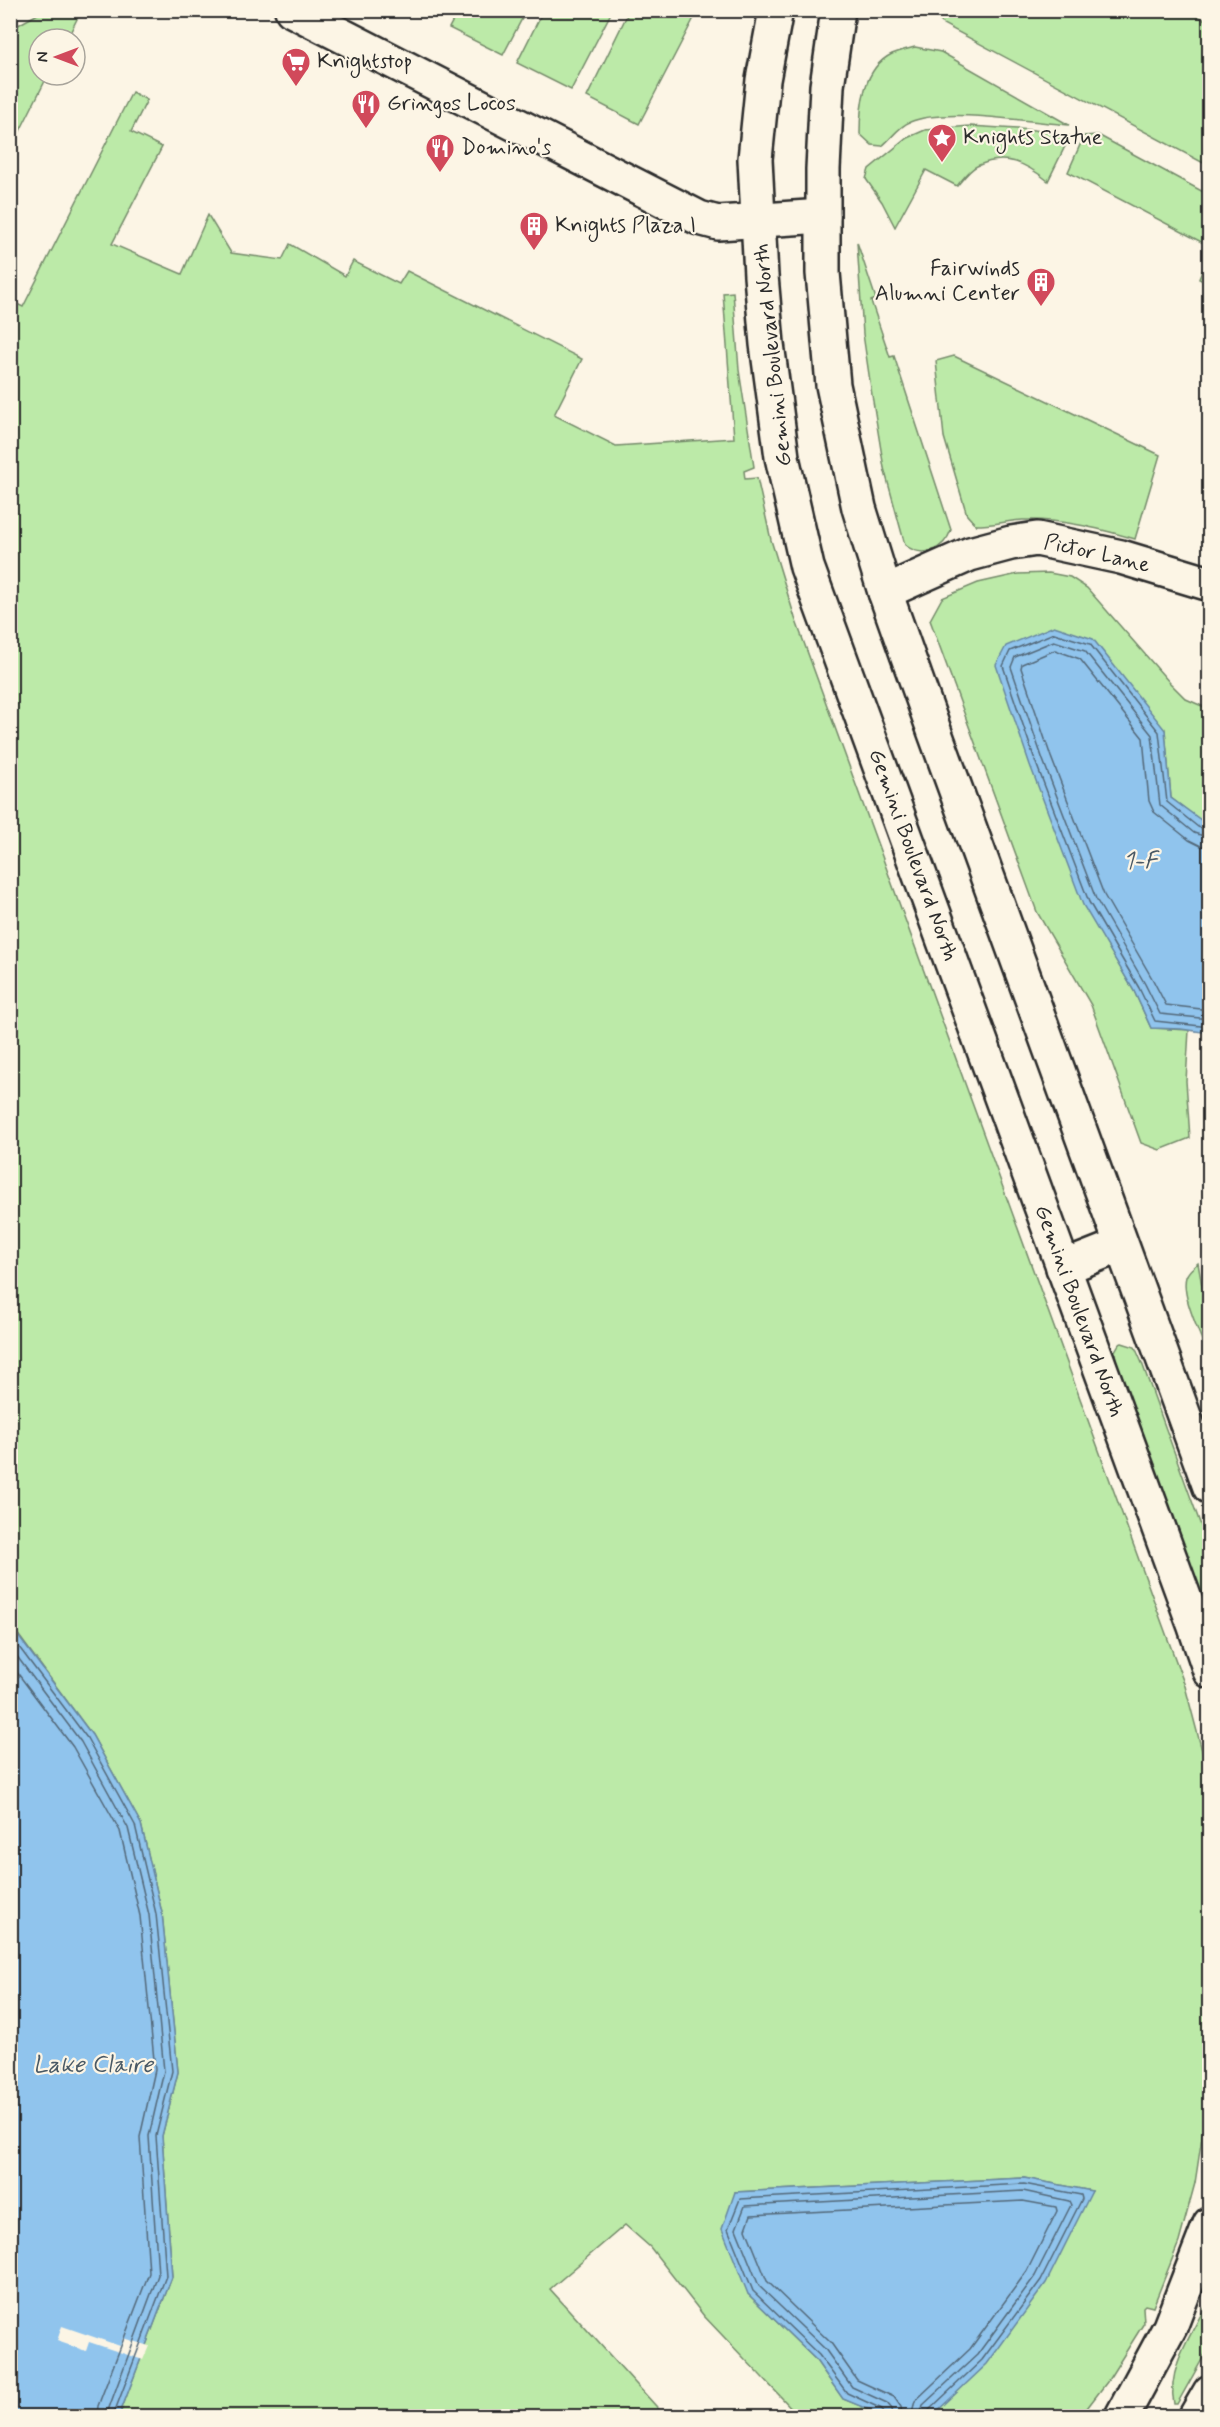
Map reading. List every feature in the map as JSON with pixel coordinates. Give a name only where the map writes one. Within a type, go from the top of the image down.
[{"type":"street","points":[[292,10],[699,218],[718,223],[823,216]]},
{"type":"street","name":"Gemini Boulevard North","points":[[776,10],[763,80],[756,159],[758,221],[767,344],[782,457],[807,567],[1190,1612],[1209,1671]]},
{"type":"street","points":[[838,10],[827,86],[823,273],[833,385],[858,508],[885,592],[1209,1487]]},
{"type":"street","name":"Pictor Lane","points":[[885,592],[970,554],[1037,539],[1121,557],[1209,584]]},
{"type":"street","points":[[1063,1268],[1121,1245]]},
{"type":"street","points":[[1122,2416],[1170,2327],[1209,2223]]},
{"type":"street","points":[[1196,2416],[1209,2392]]},
{"type":"green space","points":[[1186,10],[1209,22],[1209,166],[943,24],[931,11]]},
{"type":"green space","points":[[43,11],[81,11],[73,27],[27,27],[27,87],[42,87],[11,149],[11,29]]},
{"type":"green space","points":[[458,11],[526,11],[503,55],[449,28]]},
{"type":"green space","points":[[543,11],[612,11],[571,90],[517,63]]},
{"type":"green space","points":[[629,11],[676,11],[694,18],[639,124],[587,97]]},
{"type":"green space","points":[[915,47],[941,52],[1069,125],[988,117],[944,116],[910,122],[882,146],[872,145],[860,134],[862,100],[869,78],[882,60],[892,54]]},
{"type":"green space","points":[[132,92],[147,100],[131,132],[162,147],[112,244],[182,274],[208,215],[231,253],[282,260],[290,244],[345,276],[353,261],[399,284],[407,271],[582,359],[554,415],[616,446],[734,438],[723,293],[733,292],[739,370],[754,467],[744,471],[745,479],[757,478],[771,540],[795,618],[1185,1686],[1210,1781],[1210,2057],[1207,2104],[1195,2183],[1179,2242],[1153,2307],[1145,2305],[1143,2307],[1144,2323],[1107,2382],[1081,2416],[799,2416],[704,2316],[650,2247],[625,2225],[550,2289],[665,2416],[119,2416],[172,2277],[162,2136],[178,2072],[162,1913],[141,1824],[92,1735],[11,1625],[11,301],[23,307]],"holes":[[[1024,2178],[1092,2191],[934,2414],[883,2415],[843,2399],[815,2359],[748,2294],[735,2192]]]},
{"type":"green space","points":[[970,126],[1034,130],[1070,136],[1048,181],[1024,165],[1006,160],[987,162],[977,166],[957,186],[926,170],[895,227],[882,202],[866,179],[869,169],[907,138],[925,130]]},
{"type":"green space","points":[[1098,135],[1209,195],[1209,246],[1068,172],[1084,136]]},
{"type":"green space","points":[[857,242],[876,299],[871,301],[890,357],[894,356],[951,530],[943,543],[926,552],[905,545],[884,468],[863,334]]},
{"type":"green space","points":[[1209,254],[1209,284],[1199,279]]},
{"type":"green space","points":[[954,356],[1160,455],[1135,539],[1093,528],[1052,521],[1023,520],[976,525],[967,515],[944,437],[936,361]]},
{"type":"green space","points":[[1049,573],[1070,577],[1087,588],[1186,699],[1209,709],[1209,740],[1202,822],[1171,798],[1165,730],[1084,905],[1134,991],[1151,1028],[1189,1030],[1186,1081],[1190,1138],[1160,1150],[1141,1143],[1091,1005],[1037,912],[930,620],[942,598],[978,583],[1018,574]]},
{"type":"green space","points":[[1198,1263],[1209,1325],[1209,1352],[1204,1346],[1186,1293],[1186,1277]]},
{"type":"green space","points":[[1122,1343],[1135,1347],[1142,1363],[1209,1548],[1209,1615],[1116,1362],[1115,1351]]},
{"type":"green space","points":[[1209,2299],[1209,2347],[1177,2404],[1174,2404],[1174,2377],[1178,2363]]},
{"type":"water","name":"1-F","points":[[1054,626],[1093,639],[1165,730],[1171,798],[1209,826],[1209,1033],[1151,1028],[1134,991],[1083,905],[1030,765],[996,665],[1006,646]]},
{"type":"water","name":"Lake Claire","points":[[10,1625],[92,1735],[141,1824],[162,1913],[178,2072],[162,2136],[172,2277],[119,2416],[11,2416]]},
{"type":"water","points":[[1024,2178],[1092,2191],[1046,2283],[987,2364],[934,2414],[882,2415],[843,2399],[815,2359],[748,2294],[722,2229],[735,2192]]},
{"type":"pier","points":[[62,2326],[120,2346],[123,2338],[149,2346],[143,2360],[89,2342],[86,2351],[57,2341]]},
{"type":"place","name":"Knightstop","points":[[296,88]]},
{"type":"place","name":"Gringos Locos","points":[[366,130]]},
{"type":"place","name":"Knights Statue","points":[[942,164]]},
{"type":"place","name":"Domino's","points":[[440,174]]},
{"type":"place","name":"Knights Plaza I","points":[[534,252]]},
{"type":"place","name":"Fairwinds Alumni Center","points":[[1041,308]]}]
